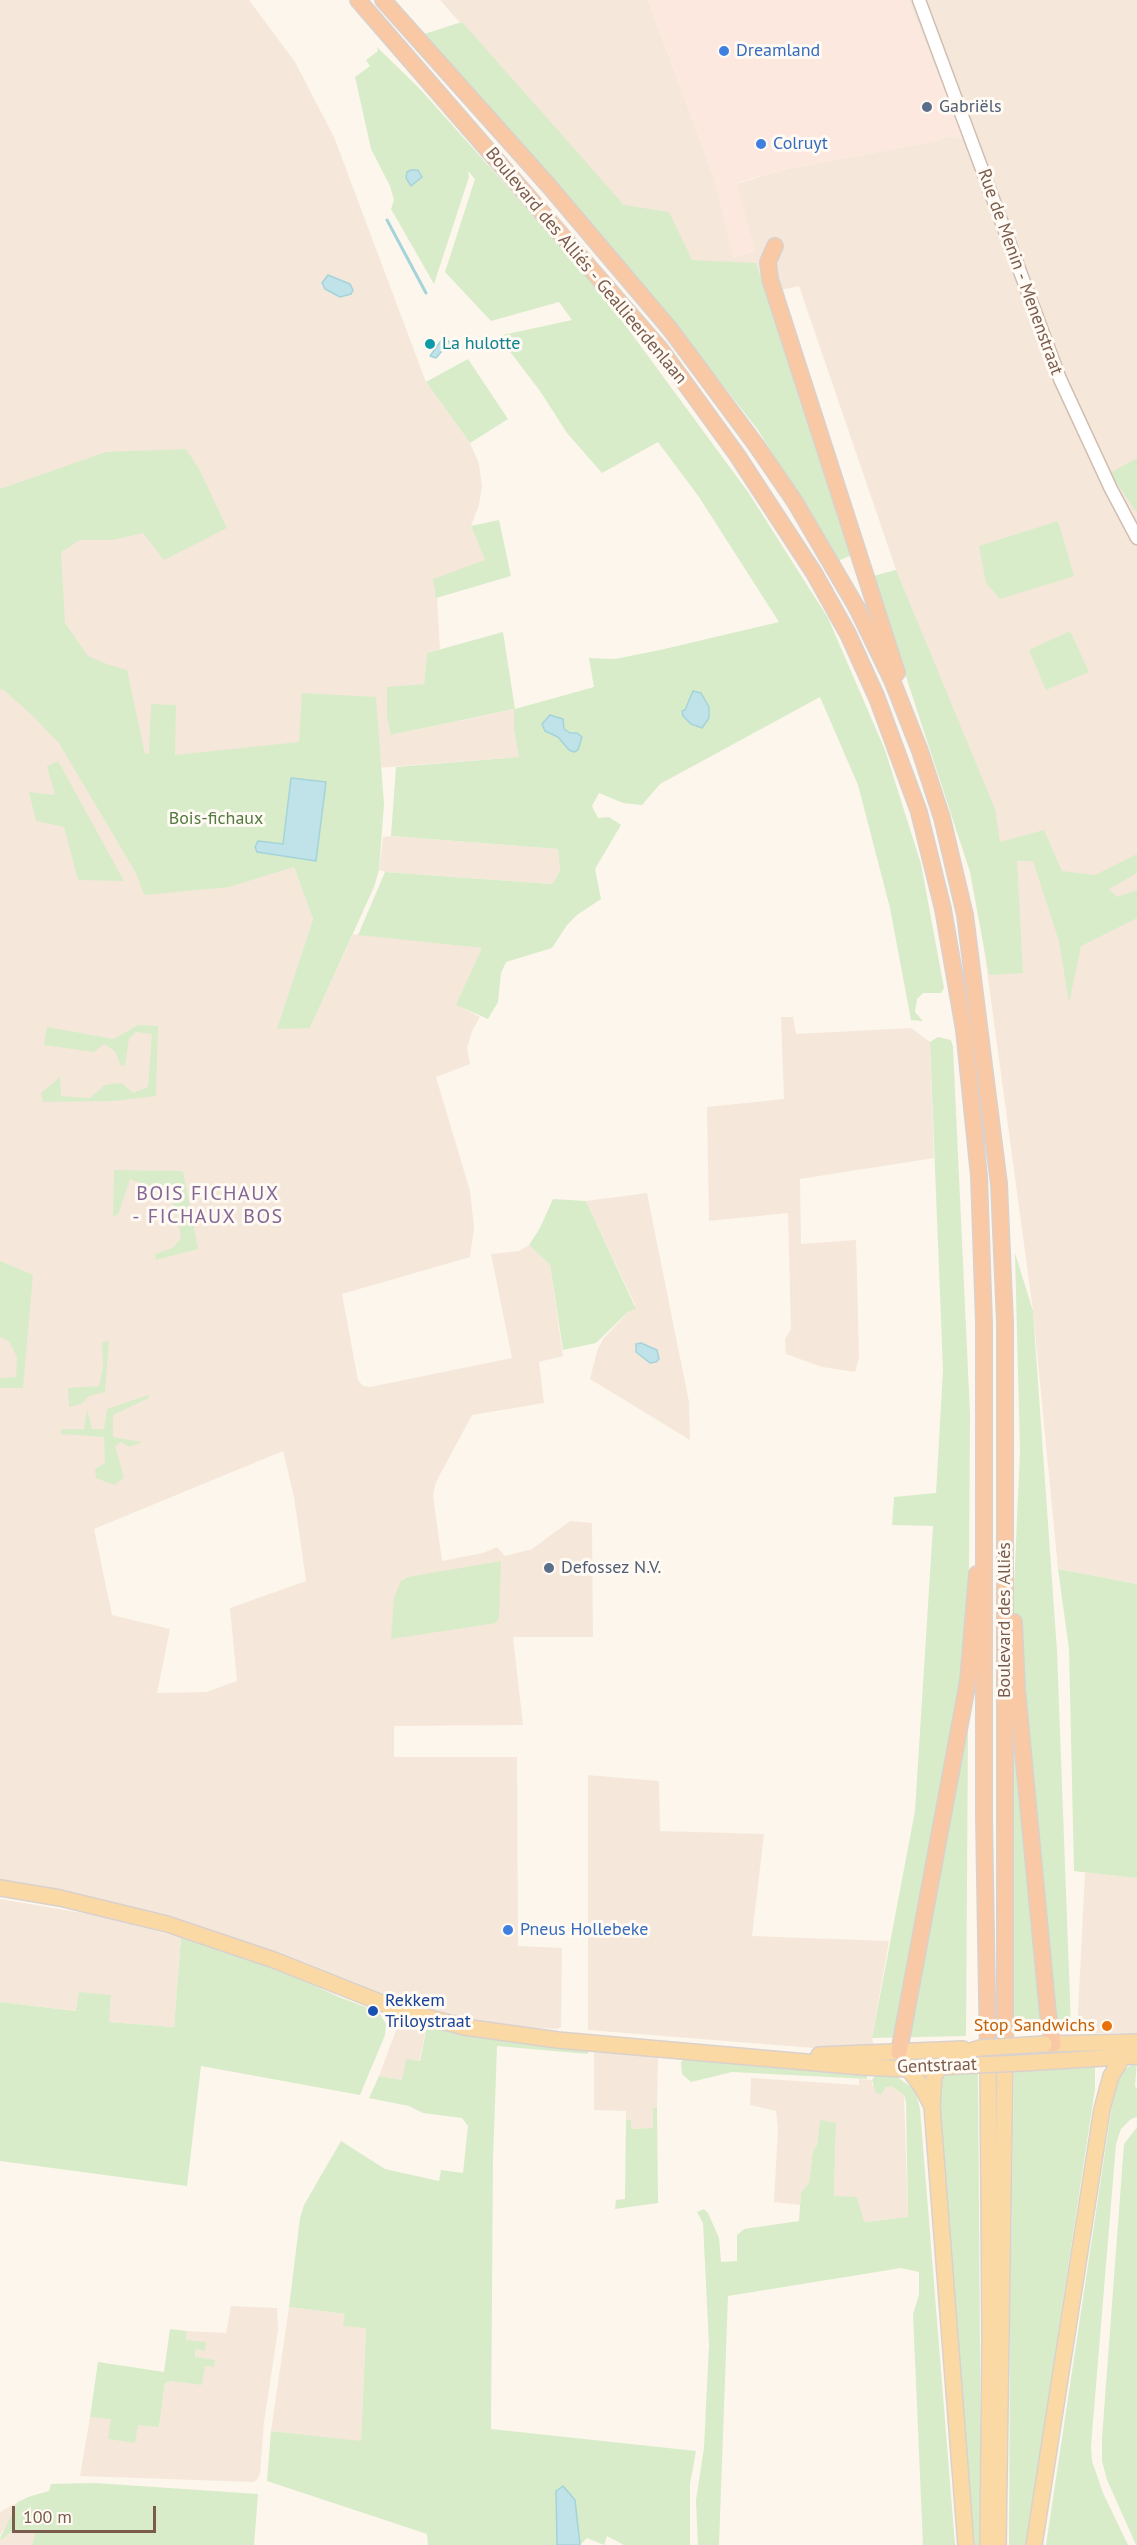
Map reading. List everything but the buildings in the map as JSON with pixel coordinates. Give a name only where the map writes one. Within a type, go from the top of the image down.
[{"type":"highway","points":[[346,0],[378,33],[408,56]]},
{"type":"highway","name":"Boulevard des Alliés - Geallieerdenlaan","points":[[358,0],[661,350],[737,455],[814,573],[848,634],[878,698],[919,812],[943,909],[964,1030],[979,1176],[984,1340]]},
{"type":"highway","name":"Boulevard des Alliés - Geallieerdenlaan","points":[[383,0],[541,177],[670,329],[795,502],[857,609],[892,680],[920,751],[942,818],[965,915],[999,1184]]},
{"type":"highway","points":[[775,246],[768,262],[770,279],[920,751]]},
{"type":"highway","name":"Boulevard des Alliés","points":[[999,1184],[1005,1323],[1005,2055]]},
{"type":"highway","name":"Boulevard des Alliés","points":[[984,1340],[984,2052]]},
{"type":"highway","points":[[899,2052],[968,1681],[975,1581],[985,1545]]},
{"type":"highway","points":[[1005,1560],[1014,1617],[1017,1689],[1048,2014],[1046,2050]]},
{"type":"main road","points":[[0,1888],[60,1898],[167,1924],[274,1960],[397,2009],[464,2027],[558,2040],[738,2055],[899,2052],[947,2060],[984,2052],[1046,2050],[1081,2044],[1137,2042]]},
{"type":"main road","points":[[1081,2044],[1091,2049],[1098,2057],[1102,2071],[1102,2109]]},
{"type":"main road","name":"Gentstraat","points":[[738,2055],[907,2069],[947,2060],[1023,2063],[1046,2050],[1098,2057],[1137,2056]]},
{"type":"main road","points":[[899,2052],[907,2069],[922,2087],[932,2106]]},
{"type":"main road","points":[[984,2052],[990,2338],[988,2545]]},
{"type":"main road","points":[[998,2545],[1005,2055]]},
{"type":"main road","points":[[1034,2545],[1102,2109],[1111,2076],[1119,2063],[1119,2057]]},
{"type":"main road","points":[[947,2060],[934,2077],[932,2106],[966,2545]]},
{"type":"street","name":"Rue de Menin - Menenstraat","points":[[919,0],[1060,380],[1111,489],[1137,537]]},
{"type":"shaded area","points":[[0,0],[249,0],[295,62],[334,137],[426,382],[470,443],[479,464],[482,486],[479,505],[471,526],[485,560],[437,596],[440,649],[427,653],[424,685],[391,735],[515,709],[514,731],[519,757],[325,772],[294,867],[313,919],[278,1028],[310,1028],[353,934],[483,948],[457,1005],[480,1017],[472,1031],[467,1049],[470,1064],[436,1077],[470,1191],[474,1227],[470,1257],[342,1294],[358,1380],[363,1386],[370,1387],[512,1358],[491,1254],[519,1251],[529,1245],[550,1265],[563,1356],[539,1362],[544,1403],[472,1415],[436,1482],[433,1495],[442,1561],[483,1553],[497,1547],[505,1556],[532,1549],[570,1521],[592,1523],[593,1637],[513,1637],[523,1725],[394,1726],[394,1757],[517,1757],[518,1946],[562,1948],[561,2027],[557,2029],[485,2025],[415,2007],[226,1936],[0,1894]],"holes":[[[283,1451],[294,1497],[306,1581],[230,1608],[237,1681],[206,1692],[157,1693],[170,1629],[112,1615],[94,1529]]]},
{"type":"shaded area","points":[[440,0],[648,0],[715,180],[734,257],[755,251],[736,184],[785,169],[925,143],[948,136],[963,139],[908,0],[1137,0],[1137,1584],[1058,1569],[1033,1311],[957,748],[799,286],[728,302],[607,189]]},
{"type":"shaded area","points":[[648,0],[908,0],[963,139],[948,136],[925,143],[785,169],[737,183],[755,251],[733,257],[715,180]]},
{"type":"shaded area","points":[[383,837],[558,849],[560,871],[552,884],[385,872],[379,870]]},
{"type":"shaded area","points":[[781,1017],[793,1017],[796,1034],[911,1028],[930,1042],[934,1158],[800,1179],[801,1244],[856,1240],[859,1358],[855,1372],[822,1367],[786,1354],[785,1339],[791,1329],[788,1213],[709,1221],[707,1107],[784,1099]]},
{"type":"shaded area","points":[[647,1193],[689,1402],[690,1440],[590,1379],[597,1351],[603,1339],[635,1305],[586,1201]]},
{"type":"shaded area","points":[[588,1775],[659,1781],[660,1831],[764,1834],[752,1936],[889,1941],[872,2038],[876,2053],[588,2030]]},
{"type":"shaded area","points":[[1085,1872],[1137,1878],[1137,2033],[1077,2033]]},
{"type":"shaded area","points":[[0,1899],[106,1917],[181,1938],[174,2027],[108,2022],[111,1995],[77,2011],[0,2002]]},
{"type":"shaded area","points":[[402,2019],[427,2026],[419,2062],[402,2080],[379,2076],[399,2022]]},
{"type":"shaded area","points":[[594,2052],[658,2057],[657,2107],[653,2108],[654,2128],[630,2129],[631,2120],[626,2119],[626,2111],[594,2110]]},
{"type":"shaded area","points":[[751,2078],[859,2085],[859,2079],[872,2080],[872,2085],[885,2088],[891,2086],[904,2095],[908,2217],[864,2222],[834,2196],[836,2124],[820,2121],[817,2146],[813,2150],[809,2183],[801,2192],[800,2205],[774,2202],[778,2128],[776,2111],[750,2105]]},
{"type":"shaded area","points":[[231,2306],[277,2308],[278,2330],[264,2422],[260,2474],[257,2480],[253,2482],[80,2476],[90,2417],[97,2416],[159,2427],[165,2383],[173,2381],[195,2358],[196,2349],[186,2340],[187,2331],[226,2333]]},
{"type":"shaded area","points":[[289,2307],[345,2314],[366,2328],[361,2442],[271,2431]]},
{"type":"shaded area","points":[[18,2502],[10,2521],[0,2535],[0,2512]]},
{"type":"shaded area","points":[[22,2530],[35,2534],[32,2545],[0,2545],[0,2538],[2,2540],[12,2531]]},
{"type":"green space","points":[[462,22],[624,205],[669,212],[692,260],[756,263],[850,556],[838,561],[758,430],[634,273],[424,34]]},
{"type":"green space","points":[[377,47],[419,88],[598,288],[748,492],[828,618],[885,750],[921,864],[944,988],[941,993],[923,993],[917,999],[915,1012],[923,1021],[911,1020],[890,908],[858,785],[820,697],[660,784],[642,805],[623,803],[599,793],[592,806],[598,818],[609,817],[621,825],[595,869],[601,899],[577,915],[567,925],[552,948],[506,962],[501,973],[498,1002],[488,1019],[456,1005],[482,948],[358,935],[385,872],[552,884],[560,871],[558,849],[391,836],[396,767],[519,757],[514,731],[514,709],[391,735],[387,716],[387,687],[424,684],[427,653],[503,632],[515,709],[594,687],[589,658],[615,659],[779,622],[699,497],[658,442],[602,473],[567,433],[540,391],[498,336],[572,320],[559,302],[491,321],[445,272],[475,179],[468,171],[469,177],[434,284],[391,209],[394,200],[390,186],[371,149],[355,77],[370,66],[366,60],[378,51]]},
{"type":"green space","points":[[468,359],[508,419],[470,443],[426,382]]},
{"type":"green space","name":"Bois-fichaux","points":[[186,449],[199,469],[227,528],[164,560],[143,533],[112,540],[80,540],[61,552],[65,623],[88,656],[127,670],[145,754],[149,754],[151,704],[176,705],[175,755],[299,742],[302,693],[376,697],[384,804],[379,870],[374,887],[310,1028],[277,1029],[313,919],[294,867],[229,887],[144,895],[136,873],[59,743],[34,717],[0,689],[0,489],[106,452]]},
{"type":"green space","points":[[1137,458],[1137,513],[1110,473]]},
{"type":"green space","points":[[499,520],[511,576],[436,598],[433,579],[485,560],[471,526]]},
{"type":"green space","points":[[1058,521],[1074,576],[1000,599],[986,583],[979,546]]},
{"type":"green space","points":[[896,570],[995,809],[1000,842],[1044,830],[1062,871],[1095,875],[1137,854],[1137,873],[1109,889],[1117,897],[1137,890],[1137,918],[1081,946],[1069,1003],[1059,941],[1033,861],[1017,861],[1023,973],[989,975],[970,872],[873,576]]},
{"type":"green space","points":[[1070,631],[1089,672],[1046,690],[1029,650]]},
{"type":"green space","points":[[58,761],[124,881],[78,880],[64,827],[36,821],[29,792],[55,795],[47,766]]},
{"type":"green space","points":[[138,1025],[158,1026],[156,1096],[114,1101],[43,1102],[41,1093],[60,1077],[61,1096],[90,1098],[105,1085],[122,1083],[133,1093],[148,1087],[152,1034],[136,1032],[129,1039],[125,1065],[121,1066],[115,1051],[104,1044],[94,1052],[44,1045],[47,1027],[114,1039]]},
{"type":"green space","points":[[938,1037],[951,1040],[953,1047],[970,1414],[966,2036],[872,2038],[915,1811],[933,1526],[892,1525],[894,1497],[936,1493],[943,1370],[930,1042]]},
{"type":"green space","points":[[114,1170],[183,1171],[198,1249],[156,1260],[155,1254],[173,1248],[181,1239],[178,1216],[172,1201],[160,1191],[130,1179],[118,1215],[113,1216]]},
{"type":"green space","points":[[553,1199],[586,1201],[636,1309],[628,1312],[596,1343],[563,1350],[550,1265],[529,1245],[540,1228]]},
{"type":"green space","points":[[1015,1253],[1033,1311],[1057,1651],[1071,2027],[1020,2033],[1005,2031],[1004,1815],[1020,1451]]},
{"type":"green space","points":[[0,1261],[33,1275],[23,1388],[0,1388],[0,1378],[16,1377],[17,1357],[9,1341],[0,1337]]},
{"type":"green space","points":[[109,1341],[105,1392],[89,1396],[81,1404],[69,1407],[68,1388],[99,1386],[103,1366],[102,1342]]},
{"type":"green space","points":[[148,1395],[149,1398],[113,1415],[113,1437],[142,1442],[129,1447],[121,1442],[115,1446],[124,1478],[114,1485],[96,1478],[95,1469],[105,1463],[104,1437],[61,1434],[61,1429],[84,1429],[87,1409],[92,1429],[104,1429],[107,1409]]},
{"type":"green space","points":[[501,1561],[499,1618],[496,1623],[391,1639],[394,1598],[401,1581],[408,1577]]},
{"type":"green space","points":[[1058,1569],[1137,1584],[1137,1878],[1074,1871],[1069,1649]]},
{"type":"green space","points":[[181,1938],[276,1968],[339,1997],[379,2012],[386,2024],[385,2035],[360,2095],[201,2066],[187,2186],[0,2161],[0,2002],[76,2011],[79,1992],[111,1995],[109,2022],[174,2027]]},
{"type":"green space","points":[[427,2026],[478,2037],[588,2050],[588,2054],[497,2046],[493,2159],[491,2429],[696,2451],[690,2484],[690,2545],[624,2545],[607,2536],[604,2545],[587,2538],[580,2545],[575,2500],[556,2491],[557,2545],[428,2545],[427,2534],[267,2481],[271,2431],[361,2441],[366,2328],[343,2326],[345,2314],[289,2307],[300,2218],[304,2205],[341,2141],[385,2169],[439,2181],[441,2170],[463,2173],[468,2126],[462,2118],[423,2113],[409,2106],[369,2098],[379,2076],[402,2080],[406,2059],[420,2061]]},
{"type":"green space","points":[[684,2059],[867,2073],[867,2079],[732,2072],[691,2082],[682,2074],[681,2062]]},
{"type":"green space","points":[[1137,2062],[1135,2086],[1137,2089],[1137,2117],[1131,2119],[1121,2129],[1116,2144],[1091,2446],[1092,2461],[1103,2493],[1128,2545],[1046,2545],[1115,2085],[1125,2069]]},
{"type":"green space","points":[[1087,2064],[1095,2067],[1095,2089],[1026,2545],[1009,2545],[1014,2069]]},
{"type":"green space","points":[[978,2071],[981,2545],[975,2545],[937,2102],[939,2077],[947,2072]]},
{"type":"green space","points":[[875,2075],[896,2076],[915,2090],[920,2109],[955,2545],[923,2545],[913,2314],[919,2295],[919,2272],[901,2268],[728,2296],[719,2545],[698,2545],[696,2500],[704,2448],[709,2345],[703,2223],[697,2212],[704,2209],[708,2213],[719,2238],[721,2262],[737,2261],[737,2235],[744,2229],[799,2221],[801,2192],[809,2183],[820,2120],[836,2123],[834,2196],[857,2197],[864,2222],[908,2217],[906,2102],[904,2095],[891,2086],[885,2088],[881,2095],[876,2093],[872,2080]]},
{"type":"green space","points":[[657,2107],[658,2203],[615,2209],[616,2200],[625,2199],[626,2119],[631,2120],[631,2129],[653,2128],[653,2108]]},
{"type":"green space","points":[[1137,2127],[1136,2545],[1107,2480],[1102,2461],[1102,2438],[1124,2144]]},
{"type":"green space","points":[[170,2329],[187,2331],[186,2340],[206,2342],[205,2351],[196,2349],[195,2357],[215,2360],[214,2367],[205,2366],[202,2385],[173,2381],[165,2383],[159,2427],[138,2425],[135,2443],[108,2439],[111,2419],[90,2417],[98,2362],[164,2372]]},
{"type":"green space","points":[[95,2483],[258,2494],[254,2545],[32,2545],[35,2534],[22,2530],[12,2531],[2,2540],[0,2538],[18,2502],[49,2491],[51,2484]]},
{"type":"water","points":[[418,170],[422,177],[411,186],[406,178],[407,172]]},
{"type":"water","points":[[328,275],[350,284],[353,290],[351,294],[340,297],[325,289],[322,283]]},
{"type":"water","points":[[443,338],[452,345],[436,358],[430,356]]},
{"type":"water","points":[[693,691],[701,693],[709,707],[709,718],[702,728],[691,724],[683,716],[682,711],[685,710]]},
{"type":"water","points":[[550,715],[563,719],[564,729],[582,737],[578,750],[574,752],[569,750],[558,737],[545,731],[542,724]]},
{"type":"water","points":[[291,778],[326,782],[316,861],[257,852],[255,847],[258,841],[283,844]]},
{"type":"water","points":[[641,1343],[657,1350],[659,1359],[656,1362],[650,1363],[636,1352],[636,1344]]},
{"type":"water","points":[[563,2486],[575,2500],[580,2545],[557,2545],[556,2491]]},
{"type":"waterway","points":[[387,220],[426,293]]},
{"type":"place","name":"Dreamland","points":[[724,51]]},
{"type":"place","name":"Gabriëls","points":[[927,107]]},
{"type":"place","name":"Colruyt","points":[[761,144]]},
{"type":"place","name":"La hulotte","points":[[430,344]]},
{"type":"place","name":"Defossez N.V.","points":[[549,1568]]},
{"type":"place","name":"Pneus Hollebeke","points":[[508,1930]]},
{"type":"place","name":"Rekkem Triloystraat","points":[[373,2011]]},
{"type":"place","name":"Stop Sandwichs","points":[[1107,2026]]},
{"type":"district","name":"BOIS FICHAUX - FICHAUX BOS","points":[[208,1206]]}]
